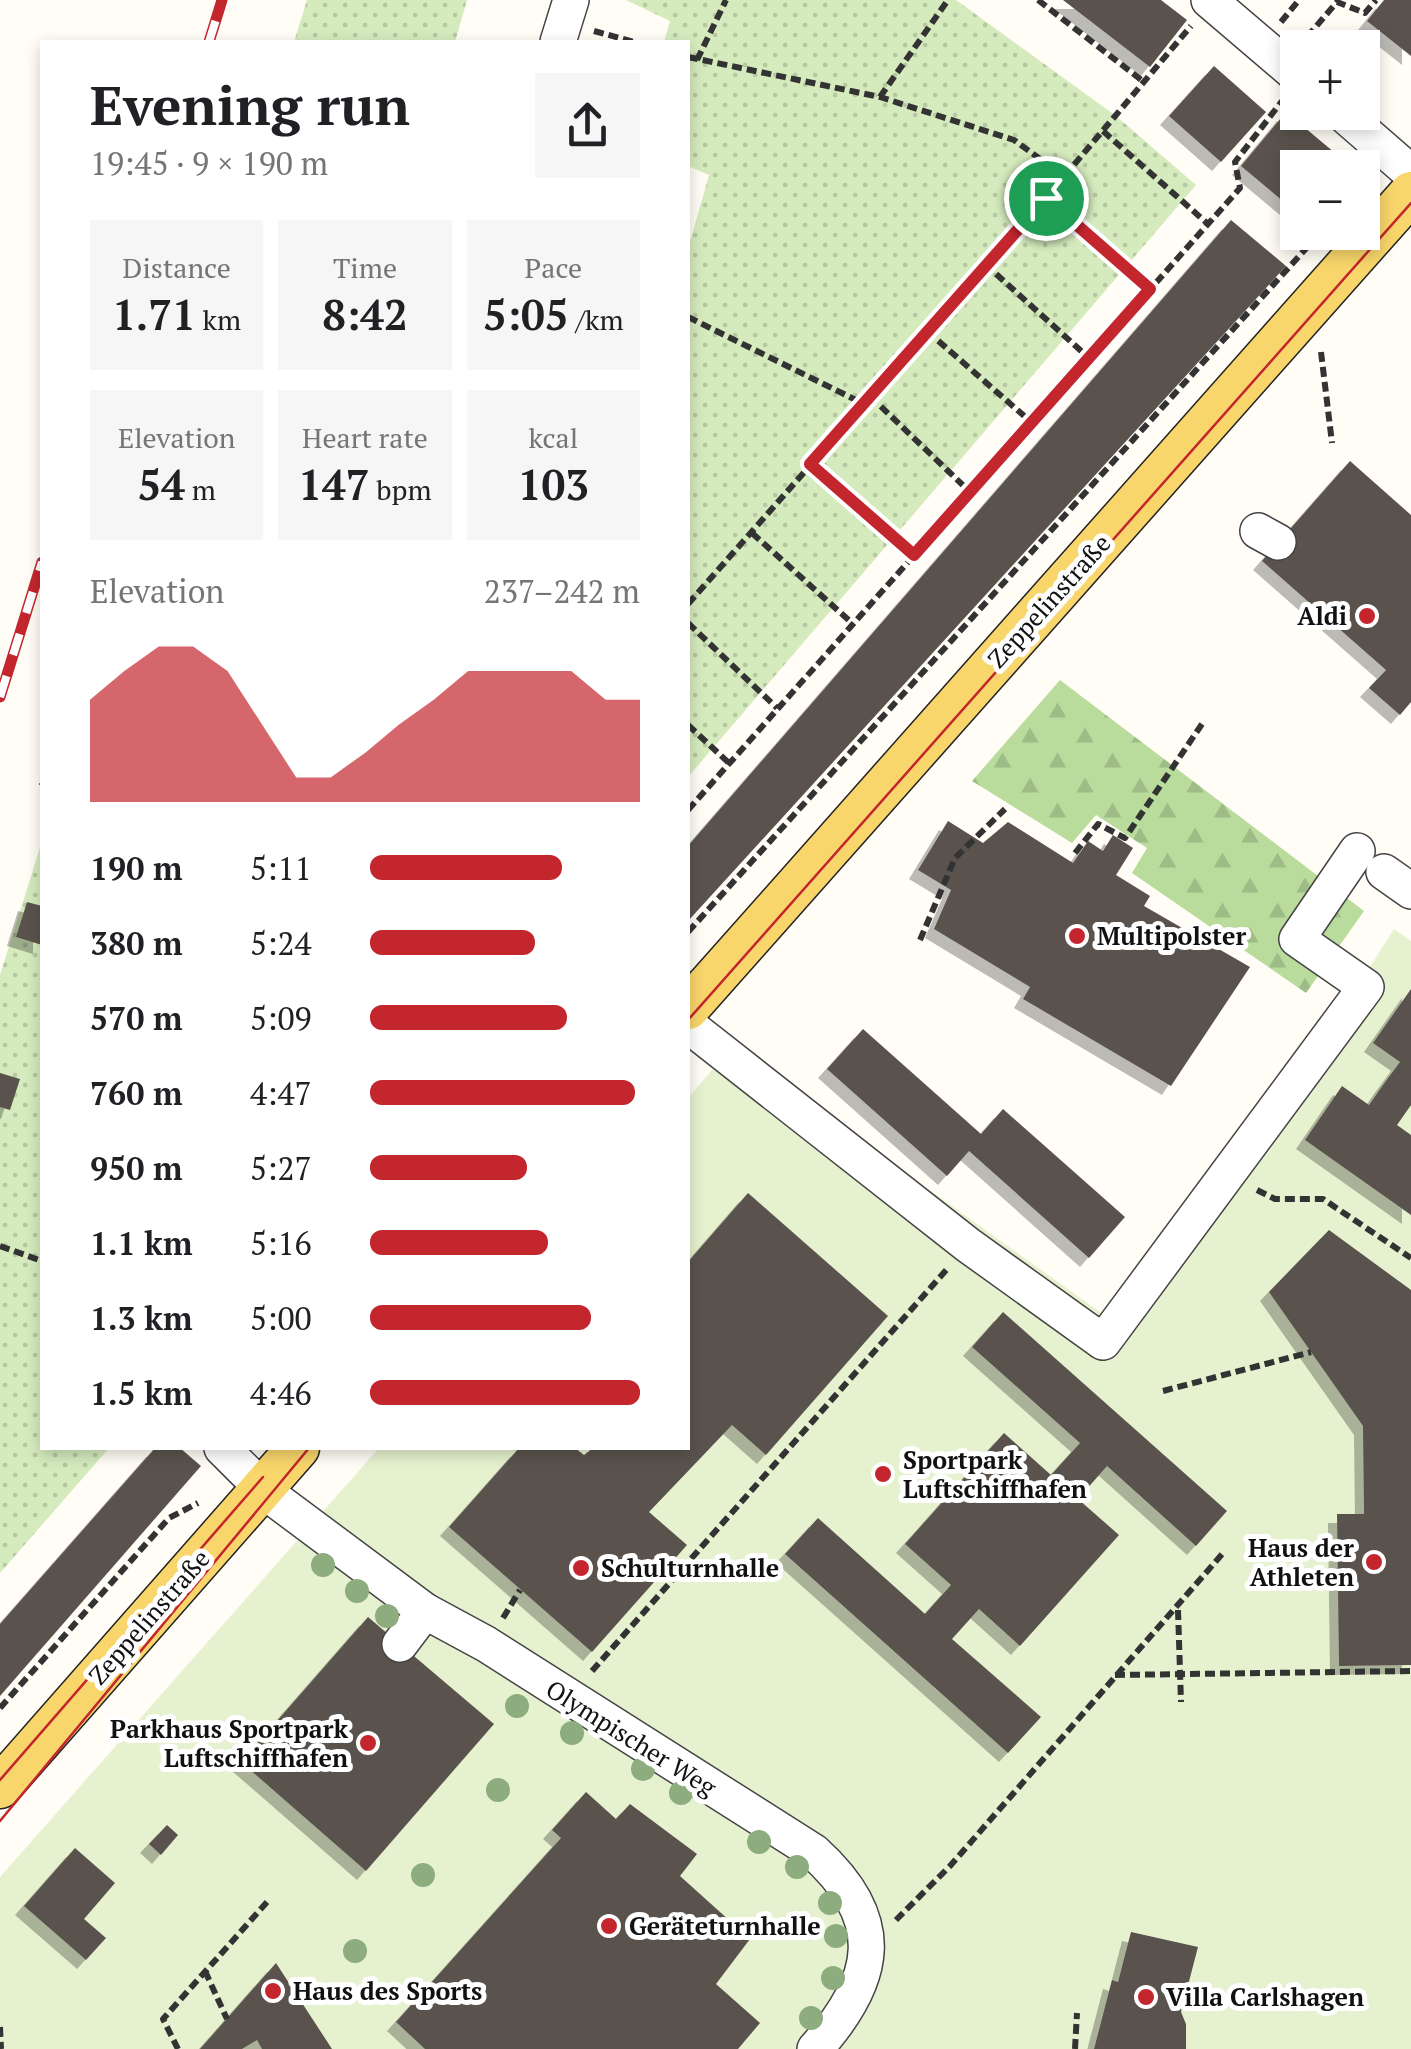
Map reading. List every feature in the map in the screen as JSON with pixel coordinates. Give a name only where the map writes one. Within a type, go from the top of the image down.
[{"type":"main road","name":"Zeppelinstraße","points":[[690,1006],[1411,194]]},
{"type":"main road","name":"Zeppelinstraße","points":[[0,1787],[240,1466],[292,1450]]},
{"type":"street","points":[[559,40],[571,0]]},
{"type":"street","points":[[1210,1],[1280,73]]},
{"type":"street","points":[[1362,130],[1411,173]]},
{"type":"street","points":[[690,1027],[968,1245],[1103,1342],[1230,1176],[1366,987],[1297,939],[1384,871]]},
{"type":"street","name":"Olympischer Weg","points":[[240,1466],[426,1611],[814,1852],[844,1879],[861,1912],[868,1948]]},
{"type":"street","points":[[400,1644],[426,1611]]},
{"type":"street","points":[[814,2049],[834,2027],[857,1990],[868,1948]]},
{"type":"path","points":[[698,60],[726,0]]},
{"type":"path","points":[[880,97],[948,0]]},
{"type":"path","points":[[1038,0],[1144,82]]},
{"type":"path","points":[[1313,30],[1337,2],[1364,12],[1376,0]]},
{"type":"path","points":[[690,602],[1046,198],[1210,1]]},
{"type":"path","points":[[690,58],[880,97],[1014,140],[1062,175]]},
{"type":"path","points":[[690,808],[1240,188],[1236,162],[1280,102]]},
{"type":"path","points":[[1103,131],[1208,224]]},
{"type":"path","points":[[1046,198],[1150,289]]},
{"type":"path","points":[[690,930],[1304,250]]},
{"type":"path","points":[[985,264],[1089,358]]},
{"type":"path","points":[[1316,302],[1332,442]]},
{"type":"path","points":[[690,318],[862,403]]},
{"type":"path","points":[[927,331],[1030,421]]},
{"type":"path","points":[[870,396],[970,492]]},
{"type":"path","points":[[810,464],[914,555]]},
{"type":"path","points":[[752,533],[852,623]]},
{"type":"path","points":[[690,626],[777,708]]},
{"type":"path","points":[[1075,853],[1098,824],[1124,838],[1202,724]]},
{"type":"path","points":[[690,727],[729,763]]},
{"type":"path","points":[[920,940],[956,858],[1005,809]]},
{"type":"path","points":[[1230,1176],[1275,1199],[1323,1199],[1411,1258]]},
{"type":"path","points":[[568,1698],[968,1245]]},
{"type":"path","points":[[0,1246],[40,1259]]},
{"type":"path","points":[[1163,1391],[1310,1352]]},
{"type":"path","points":[[0,1708],[169,1518],[206,1497],[240,1466]]},
{"type":"path","points":[[868,1948],[950,1866],[1224,1552]]},
{"type":"path","points":[[1178,1609],[1181,1702]]},
{"type":"path","points":[[1114,1675],[1411,1671]]},
{"type":"path","points":[[178,2049],[163,2018],[268,1902]]},
{"type":"path","points":[[205,1972],[227,2019]]},
{"type":"path","points":[[1076,2049],[1077,2013]]},
{"type":"path","points":[[0,2026],[2,2049]]},
{"type":"green space","points":[[307,0],[467,0],[456,40],[295,40]]},
{"type":"green space","points":[[626,0],[956,0],[1116,116],[1196,185],[690,775],[690,242],[709,175],[690,167],[690,40],[665,40],[670,21]]},
{"type":"green space","points":[[1060,680],[1364,911],[1306,993],[1132,873],[1147,848],[1096,815],[1072,843],[972,781]]},
{"type":"green space","points":[[40,847],[40,1450],[107,1450],[0,1573],[0,975]]},
{"type":"green space","name":"Sportpark Luftschiffhafen","points":[[1394,929],[1411,941],[1411,2049],[0,2049],[0,1877],[377,1450],[690,1450],[690,1096],[731,1048],[1128,1332],[1250,1157]]},
{"type":"building","points":[[1063,0],[1161,0],[1187,20],[1150,67]]},
{"type":"building","points":[[1384,0],[1411,0],[1411,56],[1380,30],[1367,21]]},
{"type":"building","points":[[1214,66],[1266,112],[1221,162],[1169,116]]},
{"type":"building","points":[[1280,119],[1280,130],[1308,130],[1331,150],[1280,150],[1280,199],[1241,166]]},
{"type":"building","points":[[1231,220],[1286,266],[690,919],[690,844]]},
{"type":"building","name":"Aldi","points":[[1350,461],[1411,515],[1411,702],[1400,715],[1369,688],[1386,670],[1262,561]]},
{"type":"building","points":[[948,821],[983,843],[1008,822],[1073,863],[1088,841],[1103,851],[1113,835],[1133,848],[1116,875],[1150,896],[1144,906],[1250,967],[1171,1086],[1023,999],[1030,987],[934,929],[951,890],[918,870]]},
{"type":"building","points":[[27,902],[40,905],[40,944],[16,937]]},
{"type":"building","points":[[1411,989],[1411,1105],[1397,1125],[1411,1135],[1411,1215],[1305,1140],[1342,1086],[1369,1105],[1400,1062],[1373,1043]]},
{"type":"building","points":[[863,1029],[981,1134],[1003,1109],[1125,1217],[1089,1258],[969,1151],[947,1176],[827,1069]]},
{"type":"building","points":[[0,1073],[20,1079],[10,1110],[0,1107]]},
{"type":"building","points":[[748,1193],[888,1316],[766,1455],[732,1425],[649,1512],[687,1545],[592,1652],[449,1527],[517,1450],[578,1450],[584,1455],[590,1450],[690,1450],[690,1260]]},
{"type":"building","points":[[1329,1230],[1411,1290],[1411,1665],[1339,1666],[1337,1514],[1364,1514],[1363,1426],[1269,1292]]},
{"type":"building","points":[[1003,1312],[1227,1511],[1196,1546],[1107,1466],[1078,1499],[1119,1535],[1020,1646],[979,1609],[952,1639],[1041,1717],[1008,1753],[785,1554],[818,1518],[925,1614],[951,1585],[905,1544],[1004,1433],[1051,1475],[1080,1443],[972,1347]]},
{"type":"building","points":[[153,1450],[182,1450],[201,1466],[0,1696],[0,1624]]},
{"type":"building","name":"Parkhaus Sportpark Luftschiffhafen","points":[[368,1617],[494,1724],[366,1871],[241,1762]]},
{"type":"building","name":"Geräteturnhalle","points":[[586,1792],[616,1819],[630,1804],[697,1854],[680,1876],[750,1939],[716,1984],[760,2023],[738,2049],[425,2049],[396,2022],[561,1838],[552,1830]]},
{"type":"building","points":[[167,1825],[178,1835],[161,1855],[149,1844]]},
{"type":"building","points":[[75,1848],[115,1883],[84,1919],[106,1938],[86,1960],[24,1906]]},
{"type":"building","name":"Villa Carlshagen","points":[[1131,1932],[1198,1947],[1181,2012],[1186,2024],[1186,2049],[1094,2049],[1112,1980],[1118,1982]]},
{"type":"building","name":"Haus des Sports","points":[[276,1963],[332,2049],[262,2049],[257,2040],[242,2049],[200,2049]]},
{"type":"tram line","points":[[690,1018],[1411,203]]},
{"type":"tram line","points":[[0,1821],[307,1450]]},
{"type":"tram line","points":[[0,1780],[263,1477]]},
{"type":"railway","points":[[210,40],[222,0]]},
{"type":"railway","points":[[0,697],[40,568]]},
{"type":"place","name":"Aldi","points":[[1367,616]]},
{"type":"place","name":"Multipolster","points":[[1077,936]]},
{"type":"place","name":"Sportpark Luftschiffhafen","points":[[883,1474]]},
{"type":"place","name":"Haus der Athleten","points":[[1374,1562]]},
{"type":"place","name":"Schulturnhalle","points":[[581,1568]]},
{"type":"place","name":"Parkhaus Sportpark Luftschiffhafen","points":[[368,1743]]},
{"type":"place","name":"Geräteturnhalle","points":[[609,1926]]},
{"type":"place","name":"Haus des Sports","points":[[273,1991]]},
{"type":"place","name":"Villa Carlshagen","points":[[1146,1997]]},
{"type":"route","points":[[1046,198],[1150,289],[914,555],[810,464],[1046,198]]}]
